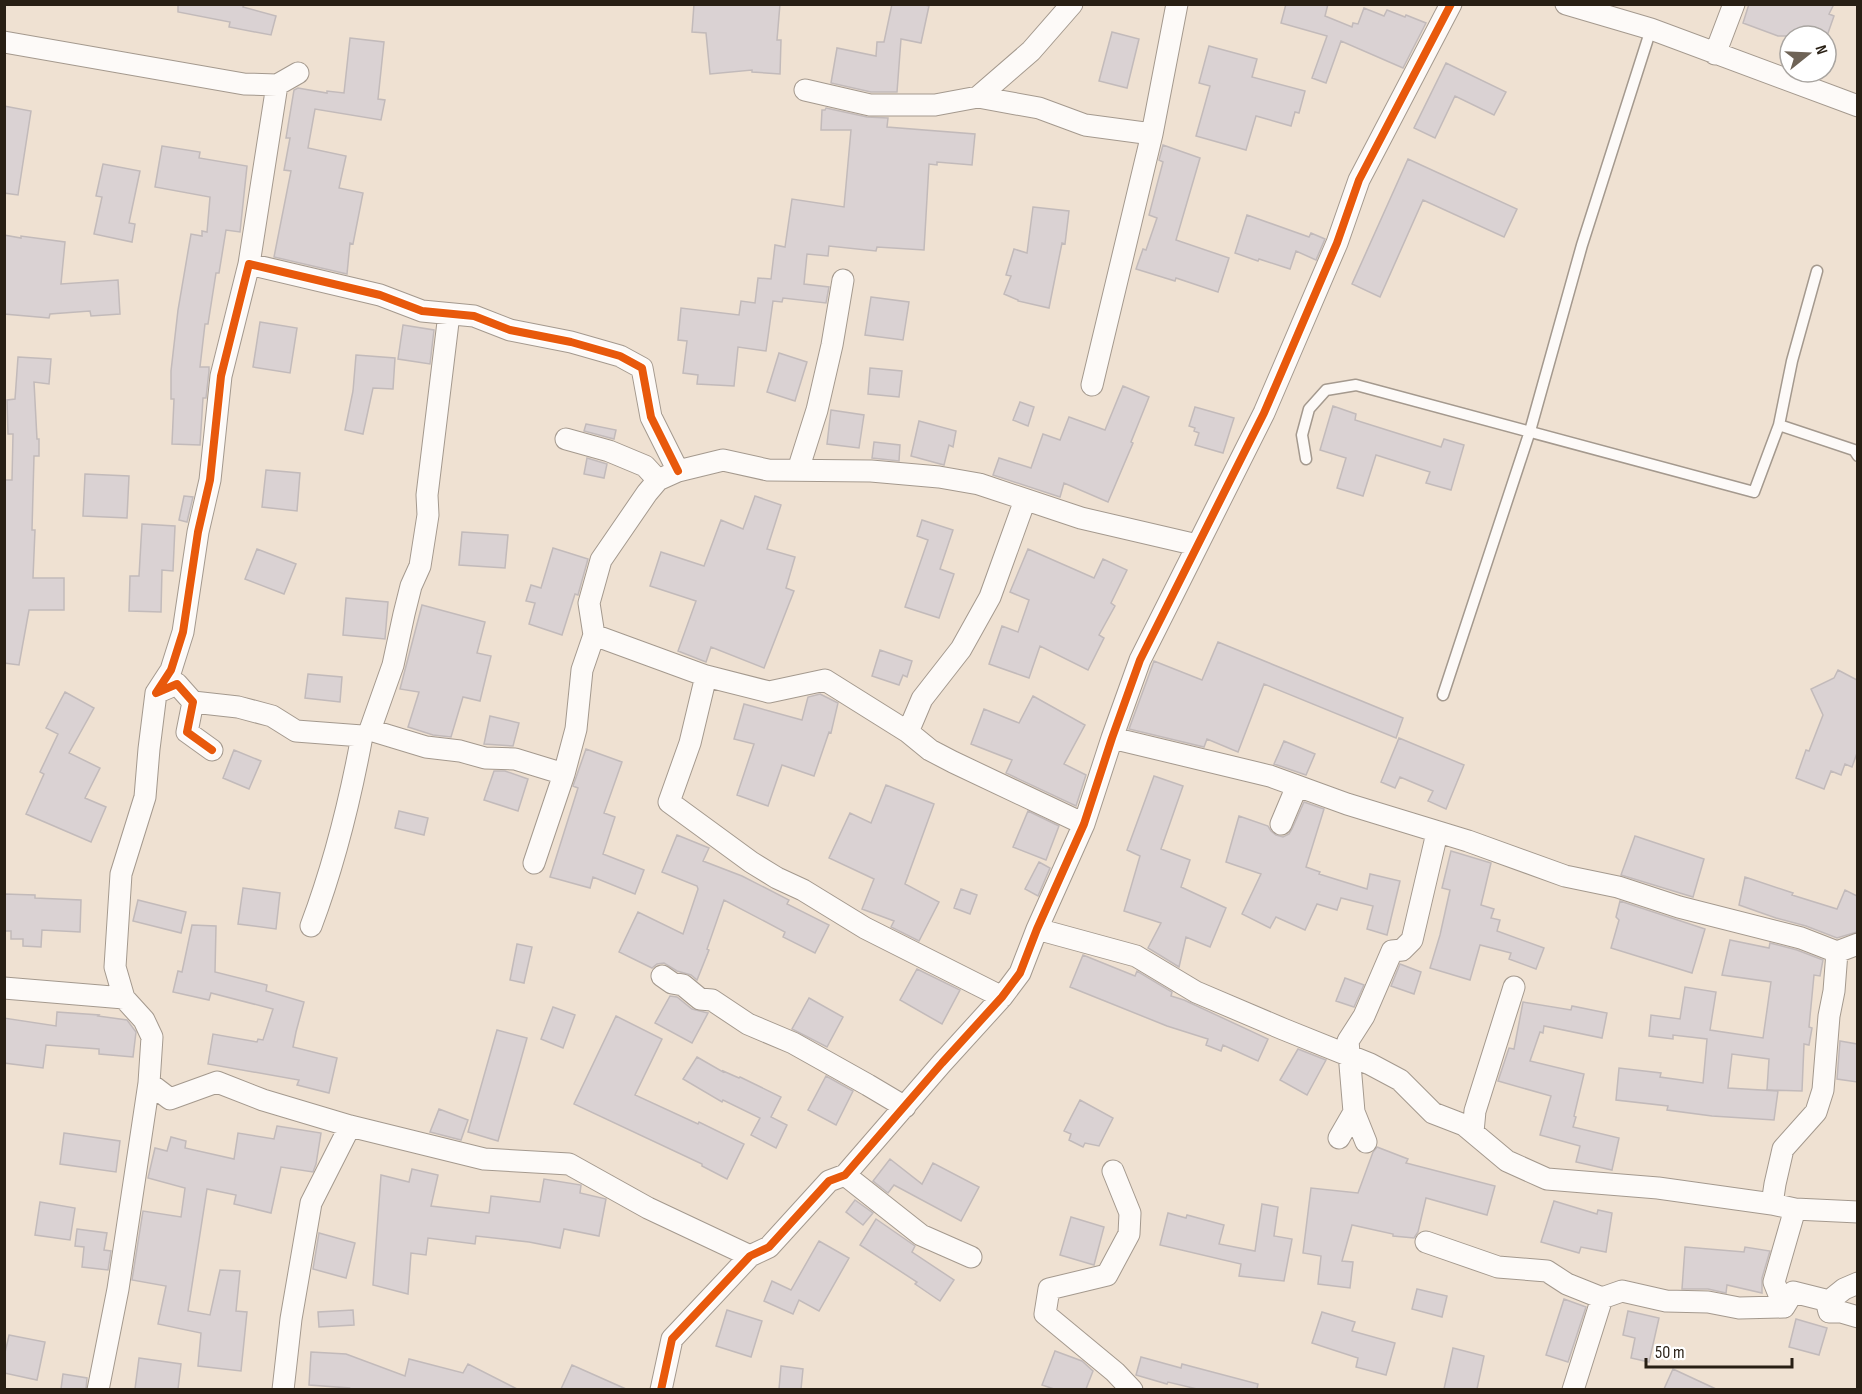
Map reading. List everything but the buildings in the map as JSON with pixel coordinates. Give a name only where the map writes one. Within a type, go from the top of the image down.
[{"type":"street","points":[[978,97],[1031,51],[1072,4]]},
{"type":"street","points":[[1092,385],[1152,134],[1177,4]]},
{"type":"street","points":[[662,1389],[672,1339],[750,1256],[769,1247],[829,1181],[845,1175],[1002,997],[1020,973],[1084,824],[1140,660],[1263,414],[1337,243],[1359,180],[1451,4]]},
{"type":"street","points":[[1566,4],[1651,29],[1857,106]]},
{"type":"street","points":[[1715,54],[1734,4]]},
{"type":"street","points":[[4,42],[244,84],[277,85],[298,73]]},
{"type":"street","points":[[98,1389],[118,1289],[149,1083],[152,1037],[144,1020],[124,999],[115,967],[121,874],[145,797],[156,693],[171,670],[183,632],[198,532],[210,480],[221,376],[249,264],[277,85]]},
{"type":"street","points":[[805,90],[870,105],[935,105],[978,97],[1039,108],[1085,125],[1152,134]]},
{"type":"street","points":[[249,264],[380,295],[422,311],[474,316],[510,330],[571,342],[620,356],[642,368],[651,417],[678,471]]},
{"type":"street","points":[[798,470],[817,410],[832,345],[843,280]]},
{"type":"street","points":[[311,926],[337,849],[366,733],[393,664],[411,586],[420,566],[425,542],[428,515],[427,495],[449,314]]},
{"type":"street","points":[[566,439],[609,451],[645,466],[658,480]]},
{"type":"street","points":[[534,863],[564,774],[576,729],[582,670],[594,635],[589,603],[601,560],[658,480],[678,471],[723,460],[768,470],[871,471],[939,477],[979,484],[1081,518],[1197,545]]},
{"type":"street","points":[[908,732],[922,699],[961,649],[990,597],[1025,500]]},
{"type":"street","points":[[594,635],[706,676],[769,692],[825,680],[908,732],[930,750],[1084,824]]},
{"type":"street","points":[[706,676],[690,743],[669,802],[768,873],[802,890],[866,928],[1002,997]]},
{"type":"street","points":[[156,693],[177,684],[193,702],[238,707],[272,716],[296,731],[366,733],[485,758],[515,759],[564,774]]},
{"type":"street","points":[[193,702],[187,732],[212,750]]},
{"type":"street","points":[[1112,738],[1270,776],[1437,833],[1468,841],[1565,876],[1618,887],[1679,907],[1801,938],[1838,952],[1857,944]]},
{"type":"street","points":[[1281,824],[1297,786]]},
{"type":"street","points":[[1366,1142],[1354,1112],[1348,1041],[1364,1016],[1392,951],[1402,950],[1412,940],[1437,833]]},
{"type":"street","points":[[1037,929],[1136,956],[1196,992],[1370,1064],[1400,1080],[1433,1113],[1464,1125],[1508,1161],[1547,1179],[1658,1188],[1795,1209],[1857,1212]]},
{"type":"street","points":[[1772,1204],[1783,1149],[1816,1112],[1823,1090],[1829,1016],[1838,952]]},
{"type":"street","points":[[662,976],[672,983],[683,985],[700,999],[712,1000],[748,1024],[793,1043],[905,1107]]},
{"type":"street","points":[[1473,1132],[1475,1111],[1514,987]]},
{"type":"street","points":[[4,988],[124,999]]},
{"type":"street","points":[[149,1083],[170,1099],[218,1082],[263,1100],[350,1126],[484,1159],[569,1164],[648,1208],[750,1256]]},
{"type":"street","points":[[1339,1138],[1354,1112]]},
{"type":"street","points":[[283,1389],[291,1319],[311,1203],[350,1126]]},
{"type":"street","points":[[1113,1171],[1130,1213],[1129,1234],[1107,1275],[1049,1289],[1045,1314],[1132,1389]]},
{"type":"street","points":[[845,1175],[921,1235],[971,1257]]},
{"type":"street","points":[[1784,1307],[1774,1282],[1795,1209]]},
{"type":"street","points":[[1426,1242],[1498,1267],[1547,1270],[1568,1284],[1602,1298],[1622,1291],[1666,1301],[1708,1302],[1739,1308],[1784,1307]]},
{"type":"street","points":[[1784,1307],[1793,1292],[1829,1300],[1844,1288],[1857,1283]]},
{"type":"street","points":[[1573,1389],[1602,1298]]},
{"type":"street","points":[[1826,1300],[1829,1312],[1841,1312],[1857,1317]]},
{"type":"lane","points":[[1443,695],[1530,431],[1582,245],[1651,29]]},
{"type":"lane","points":[[1306,459],[1302,435],[1309,409],[1326,390],[1356,386],[1754,492],[1779,425],[1792,360],[1816,271]]},
{"type":"lane","points":[[1779,425],[1854,450],[1857,456]]},
{"type":"cycle path","points":[[661,1390],[672,1339],[750,1256],[769,1247],[829,1181],[845,1175],[1002,997],[1020,973],[1084,824],[1140,660],[1264,413],[1337,243],[1359,180],[1451,4]]},
{"type":"cycle path","points":[[212,750],[187,732],[193,702],[177,684],[156,693],[171,670],[183,632],[198,532],[210,480],[221,376],[249,264],[380,295],[422,311],[474,316],[510,330],[571,342],[620,356],[642,368],[651,417],[678,471]]}]
